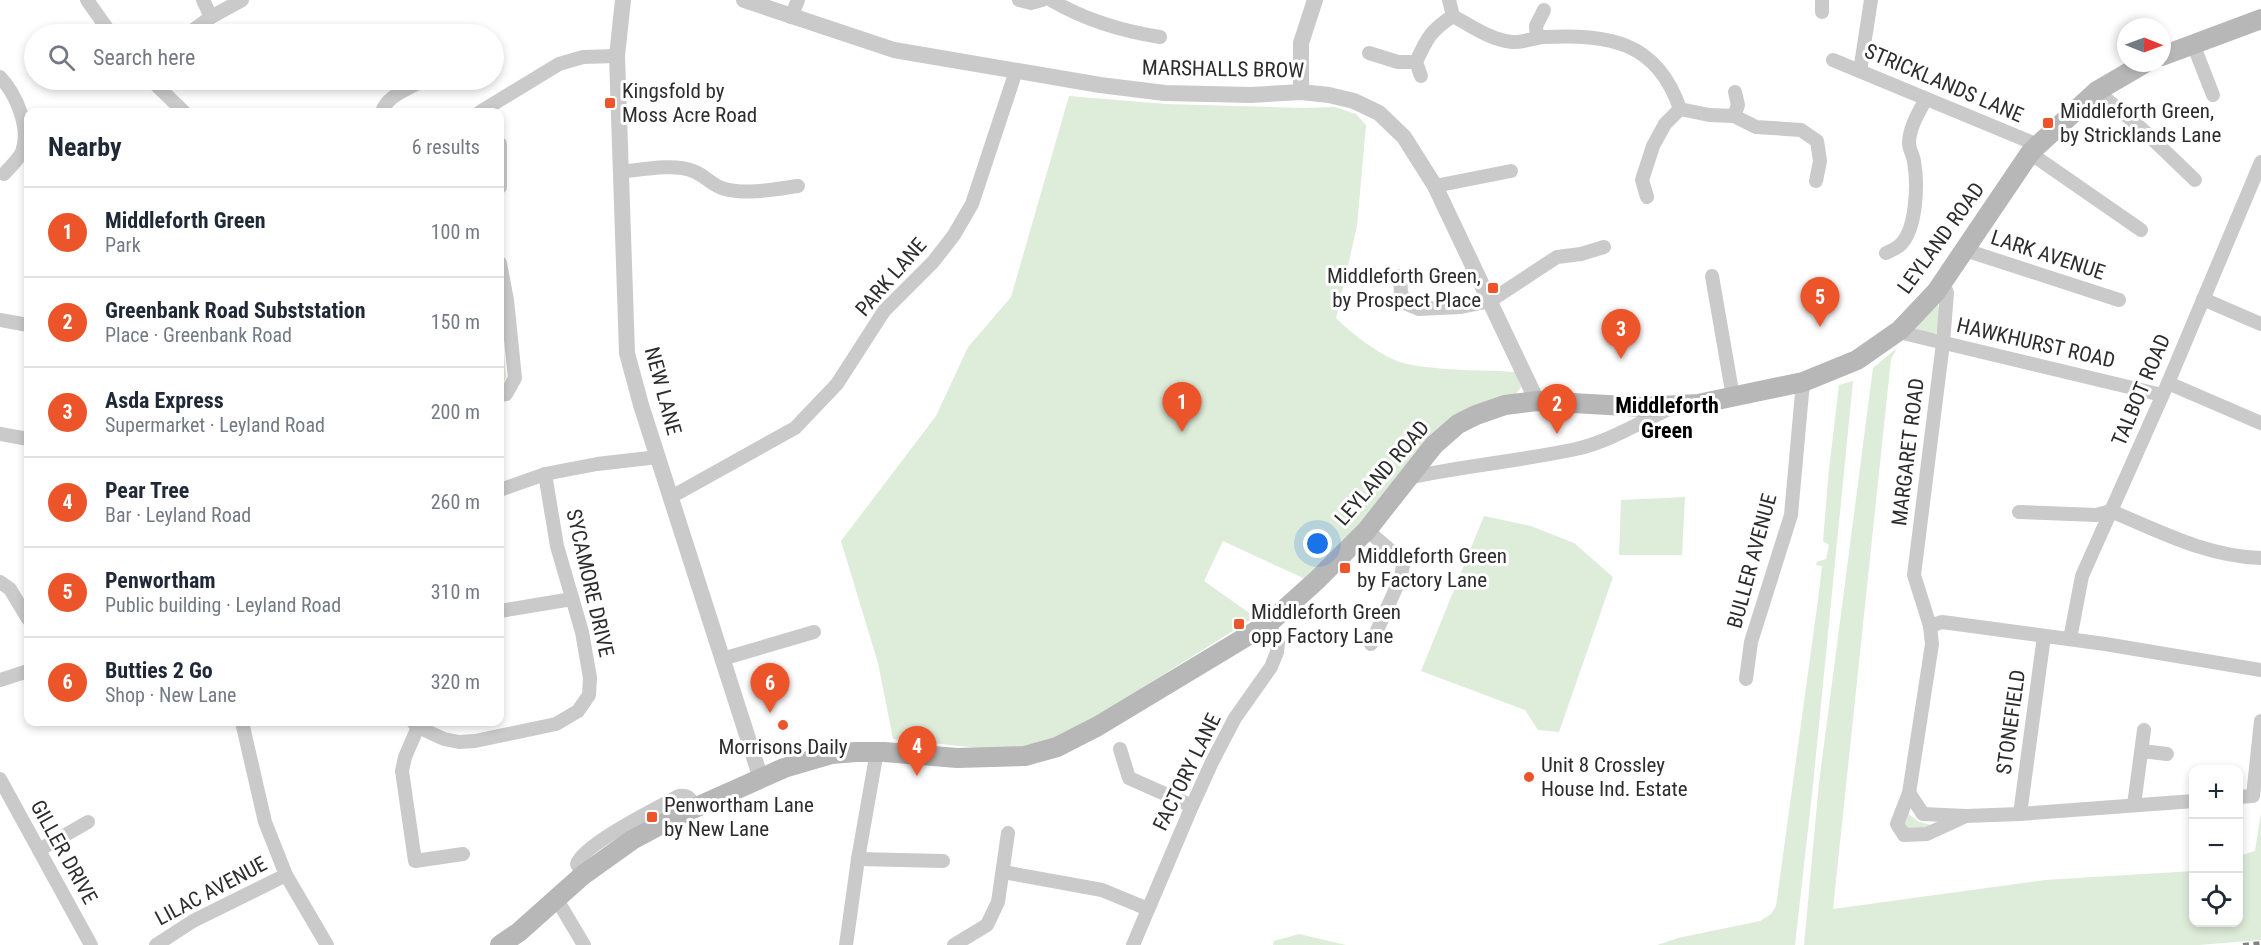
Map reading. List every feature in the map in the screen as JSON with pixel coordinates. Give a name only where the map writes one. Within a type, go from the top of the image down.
[{"type":"main road","points":[[2171,53],[2261,19]]},
{"type":"main road","name":"LEYLAND ROAD","points":[[500,945],[519,932],[583,874],[632,840],[695,808],[807,760],[832,754],[877,752],[957,758],[1025,756],[1057,747],[1098,726],[1269,623],[1317,580],[1367,530],[1434,445],[1458,424],[1476,415],[1505,405],[1537,401],[1642,407],[1673,406],[1733,397],[1803,382],[1857,360],[1900,330],[1943,282],[2034,149],[2097,91],[2130,72]]},
{"type":"street","points":[[87,0],[104,24]]},
{"type":"street","points":[[203,0],[211,17]]},
{"type":"street","points":[[202,24],[242,0]]},
{"type":"street","name":"NEW LANE","points":[[623,0],[617,56],[627,353],[641,405],[761,779]]},
{"type":"street","name":"MARSHALLS BROW","points":[[744,0],[894,50],[1114,88],[1165,93],[1251,95],[1301,92],[1354,100],[1379,113],[1404,137],[1435,186],[1537,401]]},
{"type":"street","points":[[791,17],[798,0]]},
{"type":"street","points":[[1019,0],[1031,3],[1042,0]]},
{"type":"street","points":[[1051,0],[1086,19],[1134,33],[1160,37]]},
{"type":"street","points":[[1301,92],[1301,43],[1315,0]]},
{"type":"street","points":[[1449,0],[1453,16],[1489,36],[1513,42],[1569,36],[1604,39],[1635,48],[1664,75],[1680,110]]},
{"type":"street","points":[[1860,71],[1871,0]]},
{"type":"street","points":[[1537,38],[1536,26],[1544,10]]},
{"type":"street","points":[[1421,76],[1416,62],[1425,43],[1435,28],[1453,16]]},
{"type":"street","points":[[2193,44],[2213,95]]},
{"type":"street","points":[[1369,53],[1398,62],[1416,62]]},
{"type":"street","points":[[491,108],[559,64],[583,57],[617,56]]},
{"type":"street","name":"STRICKLANDS LANE","points":[[1833,60],[1926,99],[2034,149],[2141,230]]},
{"type":"street","name":"PARK LANE","points":[[671,497],[795,428],[837,384],[884,311],[933,262],[954,235],[972,204],[1016,71]]},
{"type":"street","points":[[0,77],[16,100],[23,130],[21,153],[4,174]]},
{"type":"street","points":[[161,90],[180,108]]},
{"type":"street","points":[[383,108],[393,97],[405,90]]},
{"type":"street","points":[[2097,91],[2195,180]]},
{"type":"street","points":[[1734,116],[1737,105],[1735,92]]},
{"type":"street","points":[[1886,253],[1898,247],[1907,236],[1912,218],[1917,185],[1914,159],[1909,143],[1913,126],[1926,99]]},
{"type":"street","points":[[1680,110],[1734,116],[1756,127],[1801,130],[1817,141],[1820,161],[1816,181]]},
{"type":"street","points":[[1647,197],[1642,180],[1653,146],[1665,124],[1680,110]]},
{"type":"street","name":"TALBOT ROAD","points":[[2070,639],[2082,576],[2203,299],[2256,190],[2261,162]]},
{"type":"street","points":[[620,172],[667,168],[693,170],[713,184],[742,192],[798,186]]},
{"type":"street","points":[[1435,186],[1510,171]]},
{"type":"street","points":[[1400,276],[1401,293],[1407,303],[1419,309],[1461,307],[1490,301],[1557,257],[1581,254],[1604,247]]},
{"type":"street","name":"LARK AVENUE","points":[[1965,250],[2119,300]]},
{"type":"street","points":[[1712,276],[1733,397]]},
{"type":"street","name":"MARGARET ROAD","points":[[1943,282],[1947,293],[1943,343],[1914,576],[1930,626],[1932,644],[1909,793],[1897,824],[1904,835],[1927,834],[1966,816]]},
{"type":"street","points":[[504,284],[515,378],[504,394]]},
{"type":"street","points":[[2203,299],[2261,324]]},
{"type":"street","points":[[0,320],[24,324]]},
{"type":"street","name":"HAWKHURST ROAD","points":[[1900,330],[1907,334],[1943,343],[2165,389],[2261,423]]},
{"type":"street","name":"BULLER AVENUE","points":[[1746,679],[1751,642],[1791,515],[1803,382]]},
{"type":"street","points":[[1407,478],[1459,467],[1577,449],[1608,438],[1673,406]]},
{"type":"street","points":[[0,434],[24,438]]},
{"type":"street","points":[[504,489],[545,474],[597,464],[658,457]]},
{"type":"street","name":"SYCAMORE DRIVE","points":[[420,726],[444,739],[459,742],[476,741],[556,724],[578,711],[589,694],[590,678],[582,632],[557,546],[545,474]]},
{"type":"street","points":[[2019,512],[2096,515],[2111,511],[2205,550],[2241,557],[2261,558]]},
{"type":"street","points":[[1367,530],[1399,558],[1403,566],[1401,578],[1371,644]]},
{"type":"street","points":[[0,582],[10,589],[24,612]]},
{"type":"street","points":[[504,610],[572,599]]},
{"type":"street","points":[[1930,626],[1942,622],[2070,639],[2261,670]]},
{"type":"street","name":"FACTORY LANE","points":[[1134,945],[1192,806],[1235,718],[1274,659],[1278,643],[1269,623]]},
{"type":"street","points":[[722,659],[814,632]]},
{"type":"street","name":"STONEFIELD","points":[[2020,814],[2044,636]]},
{"type":"street","points":[[0,680],[24,671]]},
{"type":"street","points":[[2243,797],[2253,796],[2261,721]]},
{"type":"street","points":[[244,726],[265,822],[286,874],[327,945]]},
{"type":"street","name":"SYCAMORE DRIVE","points":[[415,726],[402,771],[415,861],[463,855]]},
{"type":"street","points":[[2134,805],[2144,730]]},
{"type":"street","points":[[1120,749],[1129,778],[1192,806]]},
{"type":"street","points":[[2142,751],[2168,754]]},
{"type":"street","points":[[846,945],[877,752]]},
{"type":"street","name":"GILLER DRIVE","points":[[0,779],[91,945]]},
{"type":"street","name":"MARGARET ROAD","points":[[1909,793],[1923,814],[1966,816],[2189,801]]},
{"type":"street","points":[[39,850],[88,822]]},
{"type":"street","points":[[954,945],[987,925],[998,902],[1008,833]]},
{"type":"street","points":[[858,859],[943,861]]},
{"type":"street","points":[[1003,872],[1102,890],[1148,909]]},
{"type":"street","name":"LILAC AVENUE","points":[[156,945],[193,921],[286,874]]},
{"type":"street","points":[[556,898],[584,945]]},
{"type":"green space","points":[[1069,96],[1166,104],[1335,107],[1356,114],[1366,125],[1357,226],[1336,318],[1362,340],[1392,359],[1434,368],[1516,372],[1521,387],[1516,394],[1468,412],[1305,579],[1223,541],[1204,581],[1255,617],[1107,710],[1053,738],[1021,747],[979,748],[893,739],[878,663],[841,541],[936,416],[968,347],[1011,297]]},
{"type":"green space","points":[[1937,305],[1940,306],[1938,332],[1933,334],[1913,329]]},
{"type":"green space","points":[[1897,348],[1891,359],[1833,909],[2045,880],[2189,871],[2189,927],[2243,927],[2243,855],[2255,851],[2261,813],[2261,940],[2199,945],[1804,945],[1819,783],[1873,368]]},
{"type":"green space","points":[[504,356],[506,377],[504,382]]},
{"type":"green space","points":[[1853,381],[1795,945],[1657,945],[1678,938],[1760,921],[1771,914],[1776,906],[1822,566],[1816,565],[1817,562],[1826,559],[1829,545],[1823,541],[1839,385]]},
{"type":"green space","points":[[1685,497],[1682,555],[1619,555],[1621,500]]},
{"type":"green space","points":[[1484,516],[1531,526],[1574,543],[1613,577],[1559,732],[1538,730],[1525,710],[1421,671]]},
{"type":"green space","points":[[1907,813],[1919,822],[1932,825],[1925,829],[1910,831],[1904,827],[1902,818]]},
{"type":"green space","points":[[1299,934],[1346,945],[1273,945],[1274,941]]},
{"type":"railway","points":[[2243,945],[2261,943]]},
{"type":"place","name":"Kingsfold by Moss Acre Road","points":[[610,103]]},
{"type":"place","name":"Middleforth Green, by Stricklands Lane","points":[[2048,123]]},
{"type":"place","name":"Middleforth Green, by Prospect Place","points":[[1493,288]]},
{"type":"place","name":"Penwortham","points":[[1820,327]]},
{"type":"place","name":"Asda Express","points":[[1621,359]]},
{"type":"place","name":"Middleforth Green","points":[[1182,432]]},
{"type":"place","name":"Greenbank Road Subststation","points":[[1557,434]]},
{"type":"place","name":"Middleforth Green by Factory Lane","points":[[1345,568]]},
{"type":"place","name":"Middleforth Green opp Factory Lane","points":[[1239,624]]},
{"type":"place","name":"Butties 2 Go","points":[[770,713]]},
{"type":"place","name":"Morrisons Daily","points":[[783,725]]},
{"type":"place","name":"Pear Tree","points":[[917,776]]},
{"type":"place","name":"Unit 8 Crossley House Ind. Estate","points":[[1529,777]]},
{"type":"place","name":"Penwortham Lane by New Lane","points":[[652,817]]},
{"type":"district","name":"Middleforth Green","points":[[1667,418]]}]
